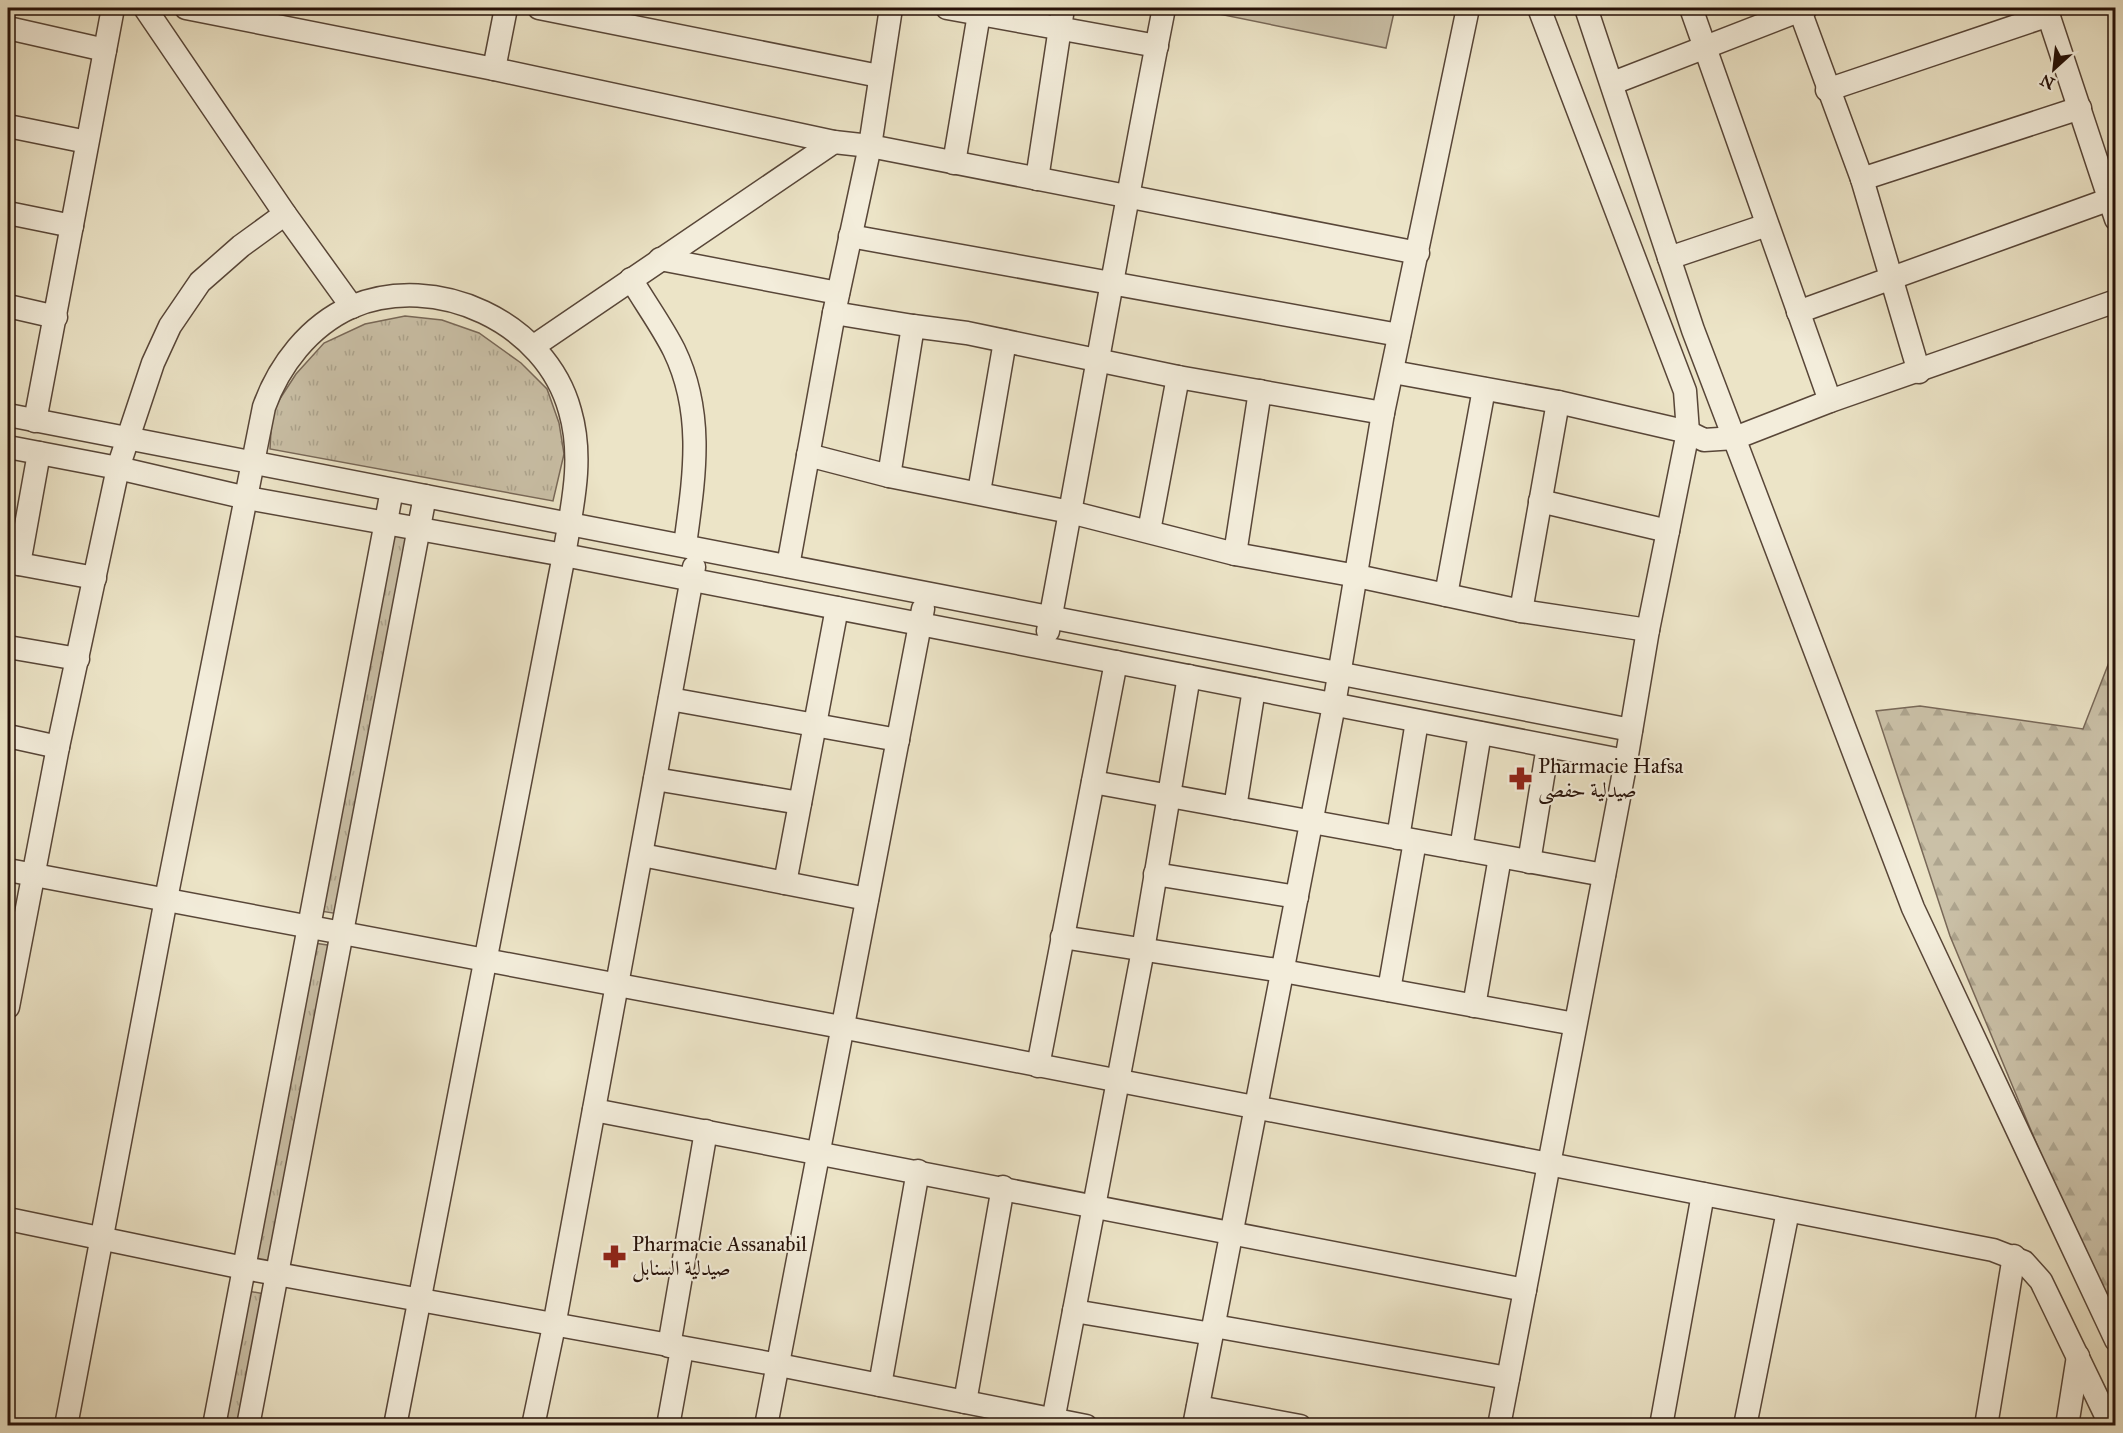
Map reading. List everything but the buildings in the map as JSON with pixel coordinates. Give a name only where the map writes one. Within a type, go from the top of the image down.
[{"type":"street","points":[[35,421],[113,8]]},
{"type":"street","points":[[145,8],[285,214],[352,307]]},
{"type":"street","points":[[186,8],[494,69],[834,142],[870,146],[1418,253]]},
{"type":"street","points":[[494,69],[506,8]]},
{"type":"street","points":[[539,8],[879,76]]},
{"type":"street","points":[[788,566],[836,303],[870,146],[891,8]]},
{"type":"street","points":[[947,8],[1061,17],[1157,46]]},
{"type":"street","points":[[1045,648],[1114,285],[1127,195],[1164,8]]},
{"type":"street","points":[[1300,1425],[1196,1416],[1334,705],[1383,413],[1468,8]]},
{"type":"street","points":[[1499,1425],[1626,762],[1648,630],[1688,432],[1685,391],[1539,8]]},
{"type":"street","points":[[1586,8],[1613,83],[1669,258],[1913,908],[2115,1340]]},
{"type":"street","points":[[1691,8],[1830,401]]},
{"type":"street","points":[[1613,83],[1802,8],[1827,90],[1862,179],[1919,372]]},
{"type":"street","points":[[954,164],[979,11]]},
{"type":"street","points":[[1797,312],[1892,278],[2114,205],[2047,11],[1827,90]]},
{"type":"street","points":[[1037,179],[1061,17]]},
{"type":"street","points":[[8,28],[105,50]]},
{"type":"street","points":[[1862,179],[2080,108]]},
{"type":"street","points":[[8,126],[87,142]]},
{"type":"street","points":[[534,346],[834,142]]},
{"type":"street","points":[[8,213],[72,226]]},
{"type":"street","points":[[8,999],[58,747],[118,468],[162,343],[186,302],[216,267],[285,214]]},
{"type":"street","points":[[1669,258],[1767,225]]},
{"type":"street","points":[[850,236],[1399,335]]},
{"type":"street","points":[[660,259],[836,303],[913,326],[1005,341],[1178,377],[1383,413]]},
{"type":"street","points":[[533,1425],[554,1326],[691,580],[696,452],[695,426],[690,400],[674,351],[631,279]]},
{"type":"street","points":[[66,1425],[166,899],[264,407],[282,366],[313,332],[331,318],[352,307],[403,296],[452,301],[495,317],[534,346],[562,388],[576,435],[576,484],[395,1425]]},
{"type":"street","points":[[1393,372],[1558,402],[1688,432],[1704,440],[1735,438],[1830,401],[1919,372],[2115,301]]},
{"type":"street","points":[[8,306],[56,317]]},
{"type":"street","points":[[889,476],[913,326]]},
{"type":"street","points":[[979,492],[1005,341]]},
{"type":"street","points":[[1149,531],[1178,377]]},
{"type":"street","points":[[1446,595],[1484,389]]},
{"type":"street","points":[[1235,554],[1260,391]]},
{"type":"street","points":[[1521,611],[1558,402]]},
{"type":"street","points":[[8,415],[253,465],[569,522],[1339,675],[1631,730]]},
{"type":"street","points":[[8,447],[118,468],[247,498],[564,555],[1626,762]]},
{"type":"street","points":[[39,453],[13,563],[95,578]]},
{"type":"street","points":[[808,455],[889,476],[979,492],[1070,512],[1235,554],[1357,576],[1521,611],[1648,630]]},
{"type":"street","points":[[214,1425],[392,490]]},
{"type":"street","points":[[248,1425],[425,496]]},
{"type":"street","points":[[1540,501],[1668,531]]},
{"type":"street","points":[[766,1425],[926,593]]},
{"type":"street","points":[[785,883],[837,608]]},
{"type":"street","points":[[8,646],[78,659]]},
{"type":"street","points":[[1038,1066],[1116,662]]},
{"type":"street","points":[[1052,1422],[1119,1081],[1189,676]]},
{"type":"street","points":[[1235,808],[1254,689]]},
{"type":"street","points":[[670,699],[897,740]]},
{"type":"street","points":[[1389,990],[1407,839],[1417,721]]},
{"type":"street","points":[[1461,849],[1480,733]]},
{"type":"street","points":[[8,736],[58,747]]},
{"type":"street","points":[[1529,862],[1548,746]]},
{"type":"street","points":[[655,780],[800,803]]},
{"type":"street","points":[[1093,782],[1604,875]]},
{"type":"street","points":[[642,855],[867,899]]},
{"type":"street","points":[[1474,1006],[1500,857]]},
{"type":"street","points":[[8,870],[841,1027],[2014,1256],[2033,1270],[2041,1281],[2112,1425]]},
{"type":"street","points":[[1155,874],[1298,897]]},
{"type":"street","points":[[1062,937],[1283,971],[1575,1024]]},
{"type":"street","points":[[594,1110],[817,1151],[1525,1290]]},
{"type":"street","points":[[668,1425],[675,1347],[706,1131]]},
{"type":"street","points":[[880,1385],[918,1171]]},
{"type":"street","points":[[965,1402],[1003,1187]]},
{"type":"street","points":[[1660,1425],[1702,1194]]},
{"type":"street","points":[[1745,1425],[1788,1211]]},
{"type":"street","points":[[8,1219],[244,1268],[779,1365],[1052,1422],[1086,1425]]},
{"type":"street","points":[[1986,1425],[2014,1256]]},
{"type":"street","points":[[1074,1311],[1213,1330],[1508,1378]]},
{"type":"street","points":[[2067,1425],[2078,1356]]},
{"type":"green space","points":[[1199,8],[1395,8],[1386,48],[1199,10]]},
{"type":"green space","points":[[405,316],[442,320],[479,333],[521,363],[547,389],[559,423],[564,454],[553,501],[270,449],[272,411],[296,374],[324,343],[365,324]]},
{"type":"green space","points":[[393,523],[411,525],[339,914],[320,911]]},
{"type":"green space","points":[[2115,647],[2115,1332],[1950,936],[1876,711],[1920,706],[2083,729]]},
{"type":"green space","points":[[314,943],[334,946],[271,1267],[252,1263]]},
{"type":"green space","points":[[248,1291],[265,1294],[240,1425],[223,1426]]},
{"type":"place","name":"Pharmacie Hafsa صيدلية حفصى","points":[[1520,778]]},
{"type":"place","name":"Pharmacie Assanabil صيدلية السنابل","points":[[614,1256]]}]
